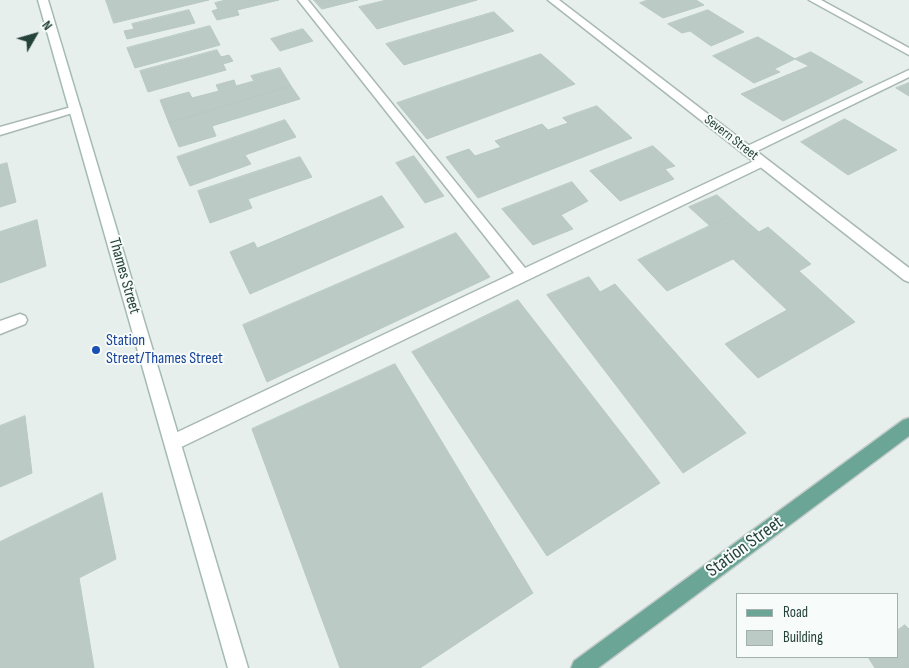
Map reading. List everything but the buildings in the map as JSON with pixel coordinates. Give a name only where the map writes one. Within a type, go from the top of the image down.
[{"type":"main road","name":"Thames Street","points":[[43,0],[238,668]]},
{"type":"main road","points":[[303,0],[523,275]]},
{"type":"main road","name":"Severn Street","points":[[553,0],[909,276]]},
{"type":"main road","points":[[814,0],[909,52]]},
{"type":"main road","points":[[747,150],[909,73]]},
{"type":"main road","points":[[0,130],[75,109]]},
{"type":"main road","points":[[173,442],[762,162]]},
{"type":"main road","points":[[0,328],[20,320]]},
{"type":"main road","name":"Station Street","points":[[581,668],[909,426]]},
{"type":"place","name":"Station Street/Thames Street","points":[[96,350]]}]
